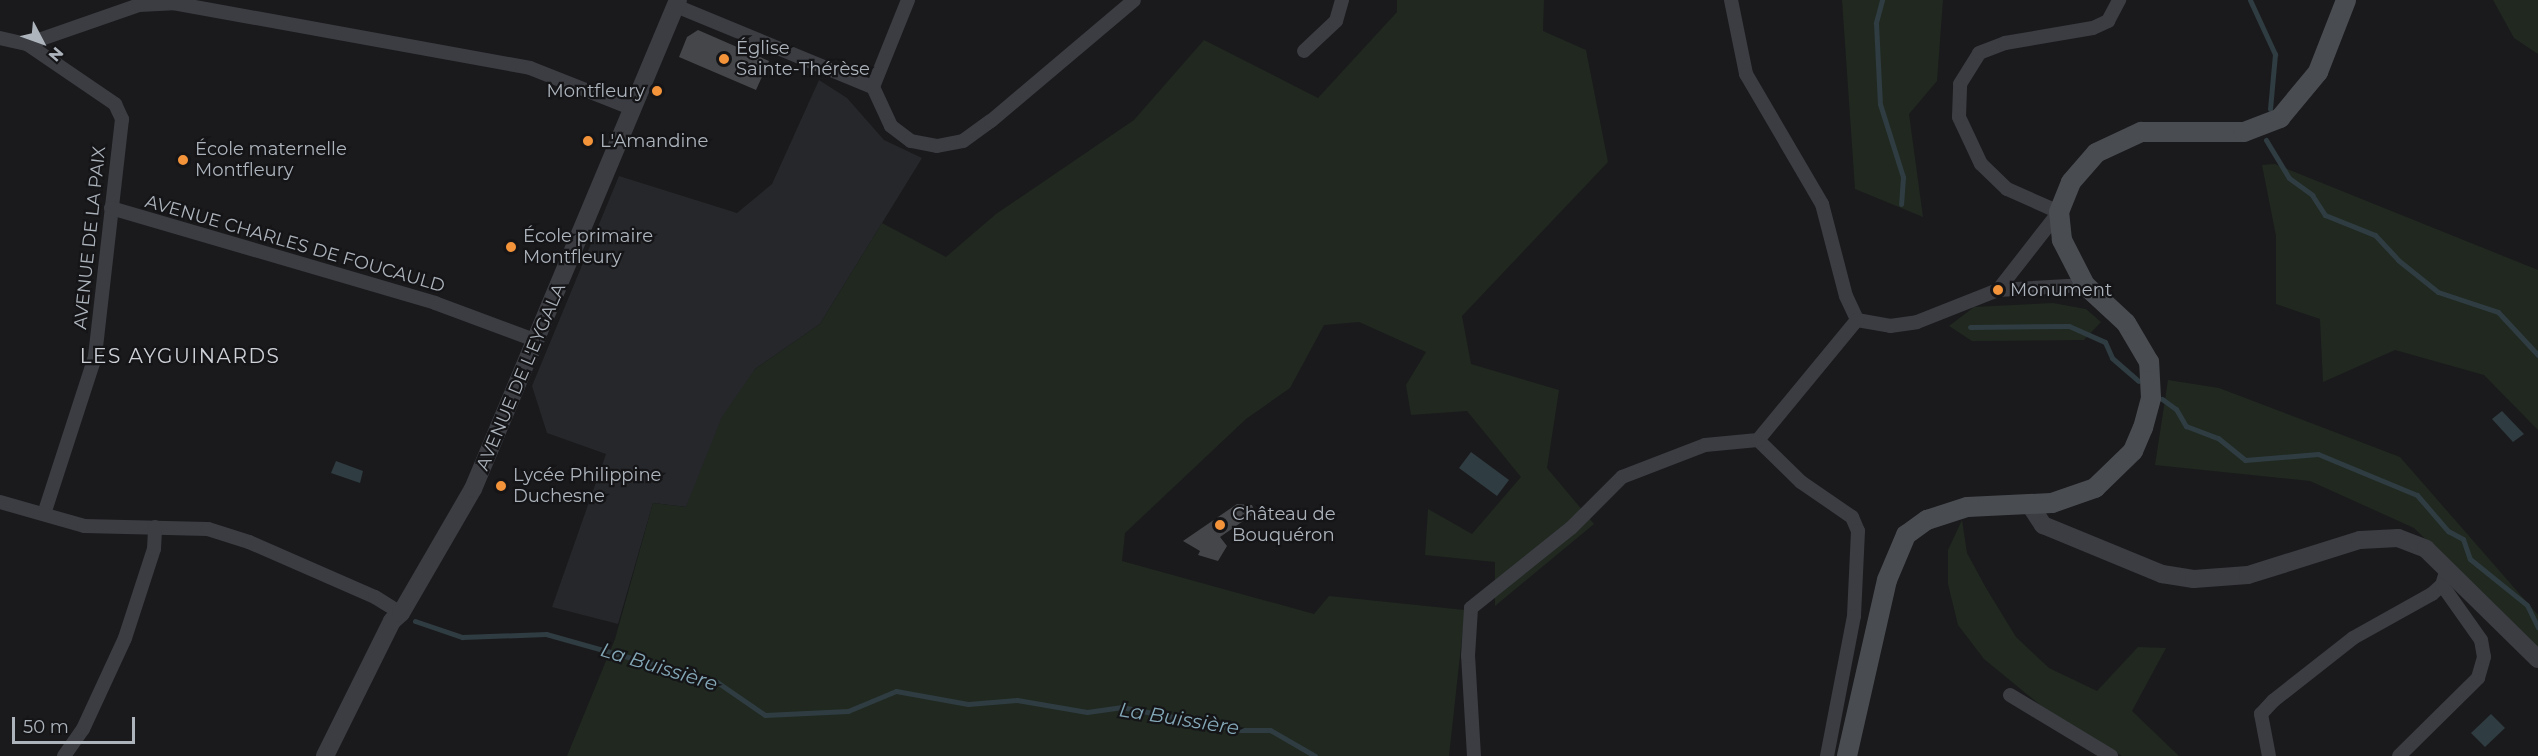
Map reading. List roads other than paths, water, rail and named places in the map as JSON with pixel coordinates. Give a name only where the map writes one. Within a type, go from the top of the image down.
[{"type":"main road","points":[[1847,756],[1887,580],[1906,535],[1927,520],[1967,507],[2030,506],[2052,503],[2095,488],[2113,474],[2133,451],[2151,398],[2149,362],[2136,335],[2085,285],[2069,258],[2058,212],[2085,164],[2114,141],[2166,130],[2244,132],[2288,113],[2318,72],[2346,0]]},
{"type":"street","points":[[873,87],[908,0]]},
{"type":"street","points":[[677,3],[873,87],[891,126],[911,141],[937,146],[963,141],[1036,87],[1134,0]]},
{"type":"street","points":[[1304,51],[1336,21],[1342,0]]},
{"type":"street","points":[[1731,0],[1746,74],[1822,204],[1846,296],[1857,320]]},
{"type":"street","points":[[1998,290],[2058,212],[2007,189],[1981,164],[1959,117],[1960,84],[1979,53],[2005,43],[2093,28],[2108,21],[2119,0]]},
{"type":"street","points":[[27,44],[53,32],[139,2],[173,3],[530,68],[631,108]]},
{"type":"street","name":"AVENUE DE L'EYGALA","points":[[325,756],[392,621],[401,613],[473,489],[677,3]]},
{"type":"street","points":[[0,38],[27,44],[48,60],[53,32]]},
{"type":"street","name":"AVENUE DE LA PAIX","points":[[44,514],[95,357],[122,119],[115,104],[48,60]]},
{"type":"street","name":"AVENUE CHARLES DE FOUCAULD","points":[[111,208],[435,303],[537,341]]},
{"type":"street","points":[[1857,320],[1890,326],[1917,322],[1998,290],[2085,285]]},
{"type":"street","points":[[1474,756],[1468,656],[1471,608],[1571,528],[1622,477],[1705,445],[1758,440],[1857,320]]},
{"type":"street","points":[[1758,440],[1801,482],[1852,517],[1858,531],[1854,616],[1827,756]]},
{"type":"street","points":[[0,502],[84,526],[208,529],[249,542],[375,597],[401,613]]},
{"type":"street","points":[[2030,506],[2043,525],[2172,576],[2248,575],[2360,540],[2398,538],[2426,549],[2481,640],[2484,657],[2478,678],[2399,756]]},
{"type":"street","points":[[64,756],[83,729],[125,638],[154,549],[155,527]]},
{"type":"street","points":[[2445,577],[2538,659]]},
{"type":"street","points":[[2269,756],[2261,714],[2273,700],[2353,638],[2416,606],[2445,577]]},
{"type":"street","name":"AVENUE DE L'EYGALA","points":[[334,756],[398,631],[401,613]]},
{"type":"street","points":[[2010,695],[2111,756]]},
{"type":"waterway","points":[[1882,0],[1876,23],[1880,104],[1903,177],[1901,204]]},
{"type":"waterway","points":[[2250,0],[2275,54],[2270,109]]},
{"type":"waterway","points":[[2266,140],[2289,178],[2312,195],[2325,215],[2375,235],[2398,260],[2438,292],[2498,312],[2538,355]]},
{"type":"waterway","points":[[1970,327],[2069,326],[2105,342],[2112,358],[2138,381]]},
{"type":"waterway","points":[[2162,399],[2176,409],[2186,426],[2218,438],[2245,460],[2318,454],[2417,495],[2448,531],[2463,539],[2470,559],[2527,605],[2538,628]]},
{"type":"waterway","name":"La Buissière","points":[[415,621],[462,637],[546,634],[717,682],[765,715],[848,711],[896,691],[968,704],[1017,700],[1087,712],[1121,707],[1241,730],[1270,730],[1315,756]]},
{"type":"place","name":"Église Sainte-Thérèse","points":[[724,59]]},
{"type":"place","name":"Montfleury","points":[[657,91]]},
{"type":"place","name":"L'Amandine","points":[[588,141]]},
{"type":"place","name":"École maternelle Montfleury","points":[[183,160]]},
{"type":"place","name":"École primaire Montfleury","points":[[511,247]]},
{"type":"place","name":"Monument","points":[[1998,290]]},
{"type":"place","name":"Lycée Philippine Duchesne","points":[[501,486]]},
{"type":"place","name":"Château de Bouquéron","points":[[1220,525]]},
{"type":"district","name":"LES AYGUINARDS","points":[[180,356]]}]
